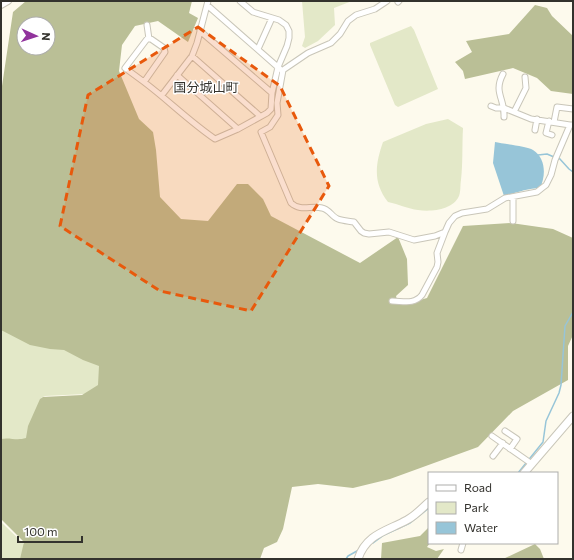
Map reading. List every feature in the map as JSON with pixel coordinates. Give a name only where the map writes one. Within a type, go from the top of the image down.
[{"type":"main road","points":[[524,472],[529,462],[573,416]]},
{"type":"main road","points":[[358,559],[364,544],[375,536],[412,517],[428,503]]},
{"type":"street","points":[[149,39],[147,39],[125,68],[162,95],[188,119],[215,139],[238,129],[271,109],[272,93],[289,38],[289,31],[282,21],[253,12],[240,1]]},
{"type":"street","points":[[280,69],[308,53],[331,43],[340,34],[348,22],[356,15],[375,9],[387,1]]},
{"type":"street","points":[[162,95],[192,56],[208,3],[280,69]]},
{"type":"street","points":[[258,49],[272,18]]},
{"type":"street","points":[[147,25],[149,39]]},
{"type":"street","points":[[200,31],[272,93]]},
{"type":"street","points":[[144,82],[165,52],[164,48],[152,39],[149,39]]},
{"type":"street","points":[[192,56],[260,116]]},
{"type":"street","points":[[280,69],[277,102],[278,116],[270,127],[261,132],[291,203],[298,208],[321,207],[326,209],[337,219],[354,222],[360,231],[369,234],[389,232],[414,240],[445,232]]},
{"type":"street","points":[[503,74],[499,84],[499,89],[504,108],[504,117]]},
{"type":"street","points":[[177,76],[238,129]]},
{"type":"street","points":[[514,112],[526,88],[525,77]]},
{"type":"street","points":[[392,301],[413,302],[419,299],[422,295],[437,267],[437,253],[445,232],[449,223],[455,216],[462,213],[488,209],[502,200],[537,192],[546,185],[572,125],[537,120],[504,108],[496,108],[491,106]]},
{"type":"street","points":[[552,136],[546,133],[557,107],[573,109]]},
{"type":"street","points":[[535,130],[537,120]]},
{"type":"street","points":[[513,197],[513,221]]},
{"type":"street","points":[[505,431],[517,440],[510,449]]},
{"type":"street","points":[[492,436],[529,462]]},
{"type":"street","points":[[493,456],[503,443]]},
{"type":"street","points":[[461,550],[463,544]]},
{"type":"highlighted area","points":[[198,27],[280,86],[329,186],[251,311],[160,291],[60,226],[88,95]]},
{"type":"green space","points":[[26,1],[192,1],[189,13],[198,18],[188,42],[158,21],[135,26],[122,45],[119,71],[139,119],[153,132],[160,197],[181,219],[208,221],[237,184],[248,184],[263,199],[271,216],[360,263],[398,237],[407,259],[408,285],[396,296],[398,304],[427,298],[463,226],[511,223],[553,229],[573,238],[573,335],[568,346],[568,380],[513,411],[478,447],[390,479],[353,488],[318,484],[292,487],[283,529],[277,542],[264,548],[260,559],[20,559],[24,542],[1,519],[1,439],[26,438],[28,426],[40,399],[43,397],[82,395],[98,385],[99,366],[64,350],[30,345],[1,330],[1,85],[2,86],[13,12]]},
{"type":"green space","points":[[302,1],[352,1],[334,8],[335,25],[318,41],[305,48],[302,46],[305,37]]},
{"type":"green space","points":[[535,5],[547,8],[552,16],[573,36],[573,94],[551,91],[537,78],[513,68],[465,79],[463,71],[455,62],[472,52],[466,41],[509,34]]},
{"type":"green space","points":[[411,26],[438,89],[398,107],[395,105],[370,43]]},
{"type":"green space","points":[[448,119],[463,128],[460,190],[456,201],[447,207],[429,211],[423,211],[388,202],[380,188],[377,174],[378,158],[383,142],[426,124]]},
{"type":"green space","points":[[1,326],[67,347],[102,364],[102,384],[85,394],[45,396],[41,398],[28,439],[20,441],[1,439]]},
{"type":"green space","points":[[1,522],[26,546],[23,559],[1,559]]},
{"type":"green space","points":[[428,528],[428,544],[429,544],[427,547],[436,551],[444,549],[437,559],[381,559],[382,543],[420,536]]},
{"type":"green space","points":[[535,544],[540,549],[544,559],[503,559]]},
{"type":"water","points":[[495,142],[526,147],[537,153],[543,162],[544,168],[540,188],[504,196],[493,163]]},
{"type":"waterway","points":[[538,155],[547,154],[554,157]]},
{"type":"waterway","points":[[559,158],[573,172]]},
{"type":"waterway","points":[[519,472],[543,442],[546,421],[559,393],[561,385],[565,326],[573,312]]},
{"type":"waterway","points":[[373,543],[384,535],[410,523],[428,509]]},
{"type":"waterway","points":[[346,559],[348,556],[357,551]]},
{"type":"district","name":"国分城山町","points":[[206,87]]}]
